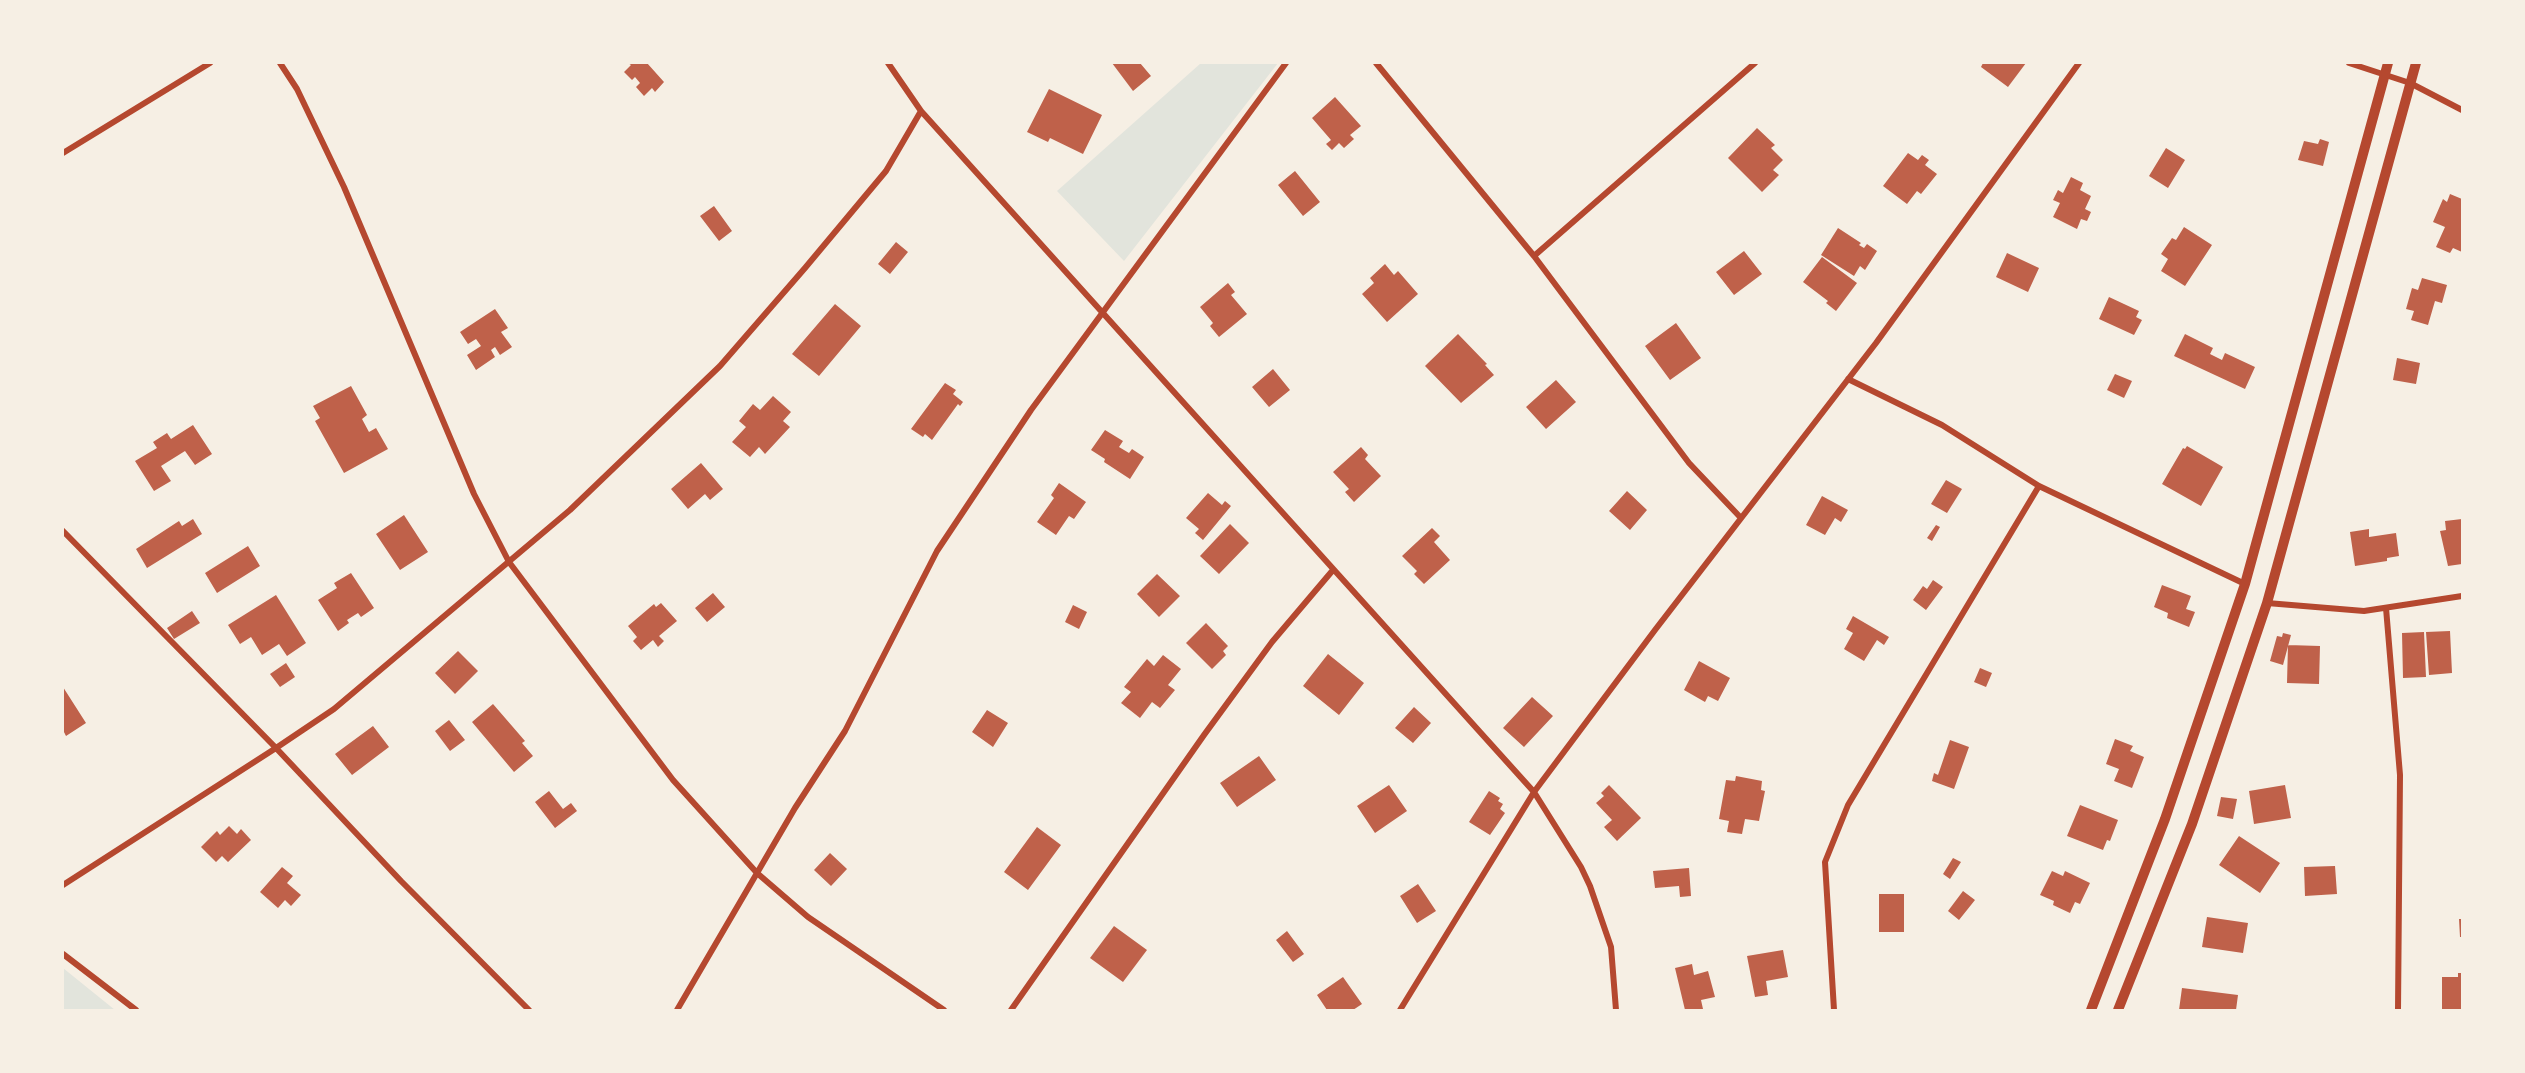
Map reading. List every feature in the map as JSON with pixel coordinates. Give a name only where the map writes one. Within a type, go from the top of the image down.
[{"type":"street","points":[[63,153],[210,63]]},
{"type":"street","points":[[280,63],[297,89],[344,187],[474,494],[509,562],[673,780],[757,873],[808,916],[944,1010]]},
{"type":"street","points":[[888,63],[921,111],[1534,792],[1581,867],[1590,886],[1611,947],[1616,1010]]},
{"type":"street","points":[[677,1010],[757,873],[845,731],[937,551],[1031,410],[1286,63]]},
{"type":"street","points":[[1376,63],[1534,256],[1689,463],[1742,518]]},
{"type":"street","points":[[1534,256],[1755,63]]},
{"type":"street","points":[[1400,1010],[1534,792],[1848,379],[2079,63]]},
{"type":"street","points":[[2349,63],[2410,83],[2462,110]]},
{"type":"street","points":[[2091,1010],[2165,819],[2245,584],[2388,63]]},
{"type":"street","points":[[2118,1010],[2192,824],[2267,603],[2416,63]]},
{"type":"street","points":[[63,885],[334,709],[570,510],[720,366],[806,268],[886,171],[921,111]]},
{"type":"street","points":[[1848,379],[1942,425],[2039,486],[2245,584]]},
{"type":"street","points":[[1834,1010],[1825,862],[1848,805],[2039,486]]},
{"type":"street","points":[[63,531],[276,747],[400,881],[529,1010]]},
{"type":"street","points":[[1011,1010],[1272,642],[1333,570]]},
{"type":"street","points":[[2267,603],[2364,611],[2462,596]]},
{"type":"street","points":[[2386,608],[2400,775],[2398,1010]]},
{"type":"street","points":[[63,954],[136,1010]]},
{"type":"shaded area","points":[[1201,63],[1278,63],[1124,261],[1057,191]]},
{"type":"shaded area","points":[[63,968],[115,1010],[63,1010]]},
{"type":"building","points":[[628,63],[647,63],[664,82],[655,92],[652,88],[644,96],[636,87],[640,83],[635,77],[632,80],[624,72],[631,65]]},
{"type":"building","points":[[1112,63],[1140,63],[1151,76],[1133,91]]},
{"type":"building","points":[[1983,63],[2026,63],[2008,87],[1981,67]]},
{"type":"building","points":[[1049,89],[1102,115],[1083,154],[1050,138],[1048,142],[1027,132]]},
{"type":"building","points":[[1335,97],[1361,126],[1350,135],[1354,139],[1344,148],[1339,143],[1332,150],[1326,144],[1331,140],[1312,118]]},
{"type":"building","points":[[1757,128],[1775,145],[1771,148],[1783,160],[1773,170],[1779,175],[1762,192],[1728,158]]},
{"type":"building","points":[[2320,139],[2329,142],[2323,166],[2298,160],[2304,141],[2318,144]]},
{"type":"building","points":[[2166,148],[2185,160],[2168,188],[2149,176]]},
{"type":"building","points":[[1908,153],[1918,160],[1922,155],[1929,160],[1925,165],[1937,174],[1921,194],[1917,191],[1907,204],[1883,186]]},
{"type":"building","points":[[1295,171],[1320,202],[1303,216],[1278,185]]},
{"type":"building","points":[[2071,177],[2083,183],[2080,190],[2091,196],[2085,209],[2091,212],[2087,221],[2081,219],[2077,229],[2053,217],[2060,203],[2053,200],[2058,190],[2063,193]]},
{"type":"building","points":[[2450,194],[2462,199],[2462,252],[2453,248],[2450,253],[2436,247],[2445,227],[2433,222],[2443,199],[2447,202]]},
{"type":"building","points":[[714,206],[732,231],[719,241],[700,216]]},
{"type":"building","points":[[2184,227],[2212,245],[2185,286],[2161,271],[2168,259],[2161,254],[2172,238],[2176,240]]},
{"type":"building","points":[[1838,228],[1861,243],[1859,245],[1864,248],[1867,244],[1877,251],[1865,270],[1860,266],[1854,276],[1821,255]]},
{"type":"building","points":[[896,242],[908,252],[890,274],[878,264]]},
{"type":"building","points":[[1744,251],[1762,274],[1734,295],[1716,272]]},
{"type":"building","points":[[2007,253],[2039,268],[2028,292],[1996,277]]},
{"type":"building","points":[[1822,257],[1857,283],[1836,311],[1826,303],[1828,301],[1803,282]]},
{"type":"building","points":[[1385,264],[1394,275],[1398,271],[1418,294],[1387,322],[1362,294],[1374,283],[1370,278]]},
{"type":"building","points":[[2422,278],[2447,285],[2442,303],[2435,301],[2428,325],[2411,320],[2414,311],[2406,309],[2412,288],[2418,290]]},
{"type":"building","points":[[1228,283],[1235,292],[1231,295],[1247,314],[1219,337],[1210,326],[1213,323],[1200,307]]},
{"type":"building","points":[[2109,297],[2139,311],[2136,317],[2142,320],[2134,335],[2099,319]]},
{"type":"building","points":[[835,304],[861,326],[819,376],[792,354]]},
{"type":"building","points":[[495,309],[508,328],[501,332],[512,347],[500,355],[495,347],[491,350],[495,357],[476,370],[467,355],[481,346],[476,339],[468,344],[460,332]]},
{"type":"building","points":[[1676,323],[1701,358],[1670,380],[1645,346]]},
{"type":"building","points":[[1458,334],[1487,364],[1485,365],[1494,375],[1461,403],[1425,366]]},
{"type":"building","points":[[2185,334],[2213,348],[2210,354],[2222,360],[2225,353],[2255,367],[2245,389],[2174,356]]},
{"type":"building","points":[[2397,358],[2420,363],[2416,384],[2393,380]]},
{"type":"building","points":[[1273,369],[1290,390],[1269,407],[1252,387]]},
{"type":"building","points":[[2115,374],[2132,381],[2124,398],[2107,390]]},
{"type":"building","points":[[1556,380],[1576,402],[1546,429],[1526,407]]},
{"type":"building","points":[[945,383],[956,390],[953,394],[963,402],[960,406],[958,404],[932,440],[925,434],[923,437],[911,429]]},
{"type":"building","points":[[351,386],[367,415],[362,419],[369,432],[376,428],[388,449],[344,473],[315,421],[320,418],[313,406]]},
{"type":"building","points":[[773,396],[791,412],[783,421],[790,427],[765,454],[759,447],[750,457],[732,442],[746,427],[739,421],[753,404],[760,410]]},
{"type":"building","points":[[193,425],[212,454],[195,465],[185,451],[161,466],[171,481],[154,491],[135,461],[157,448],[153,442],[167,433],[171,439]]},
{"type":"building","points":[[1105,430],[1123,441],[1119,447],[1129,453],[1132,449],[1144,457],[1130,479],[1104,462],[1105,459],[1091,450]]},
{"type":"building","points":[[2187,446],[2223,467],[2201,506],[2162,484],[2183,448]]},
{"type":"building","points":[[1361,447],[1368,455],[1365,459],[1381,476],[1354,502],[1345,492],[1349,489],[1333,472]]},
{"type":"building","points":[[701,463],[723,489],[710,500],[705,494],[688,509],[671,489]]},
{"type":"building","points":[[1946,480],[1962,489],[1947,513],[1931,504]]},
{"type":"building","points":[[1059,483],[1086,502],[1074,519],[1069,516],[1056,535],[1037,522],[1054,498],[1051,495]]},
{"type":"building","points":[[1627,491],[1647,510],[1630,530],[1609,511]]},
{"type":"building","points":[[1208,493],[1222,505],[1225,501],[1231,506],[1203,540],[1195,533],[1199,529],[1186,518]]},
{"type":"building","points":[[1822,496],[1848,510],[1841,522],[1835,518],[1825,535],[1806,525]]},
{"type":"building","points":[[404,515],[428,552],[400,570],[376,534]]},
{"type":"building","points":[[193,519],[202,534],[147,568],[136,549],[179,521],[182,526]]},
{"type":"building","points":[[2462,519],[2462,564],[2448,566],[2440,531],[2446,530],[2445,521]]},
{"type":"building","points":[[1230,524],[1249,543],[1219,574],[1200,556]]},
{"type":"building","points":[[1936,525],[1940,527],[1932,541],[1927,538]]},
{"type":"building","points":[[1432,528],[1440,536],[1434,542],[1450,560],[1424,584],[1414,574],[1417,571],[1402,556]]},
{"type":"building","points":[[2369,529],[2369,537],[2396,533],[2399,556],[2387,558],[2387,561],[2355,566],[2350,532]]},
{"type":"building","points":[[248,546],[260,566],[217,593],[205,573]]},
{"type":"building","points":[[351,573],[374,608],[361,617],[358,613],[347,620],[349,623],[338,631],[318,600],[337,588],[334,583]]},
{"type":"building","points":[[1157,574],[1180,596],[1159,617],[1137,594]]},
{"type":"building","points":[[1933,580],[1943,587],[1926,610],[1913,600],[1923,586],[1927,589]]},
{"type":"building","points":[[2162,585],[2191,596],[2186,609],[2195,612],[2189,627],[2167,618],[2168,613],[2154,607]]},
{"type":"building","points":[[713,593],[725,607],[707,622],[695,608]]},
{"type":"building","points":[[276,595],[306,643],[287,656],[279,644],[262,655],[251,637],[240,644],[228,625]]},
{"type":"building","points":[[661,603],[677,621],[659,636],[664,641],[658,647],[653,640],[641,650],[633,641],[637,637],[628,626],[654,604],[656,607]]},
{"type":"building","points":[[1073,605],[1087,612],[1079,629],[1065,622]]},
{"type":"building","points":[[192,611],[200,623],[174,639],[167,628]]},
{"type":"building","points":[[1853,616],[1889,637],[1884,645],[1877,640],[1864,661],[1844,649],[1853,633],[1846,629]]},
{"type":"building","points":[[1206,623],[1228,646],[1223,651],[1226,655],[1212,669],[1186,643]]},
{"type":"building","points":[[2450,631],[2452,673],[2429,675],[2426,632]]},
{"type":"building","points":[[2424,632],[2426,677],[2403,678],[2402,633]]},
{"type":"building","points":[[2283,633],[2291,635],[2283,665],[2270,661],[2277,636],[2282,637]]},
{"type":"building","points":[[2288,645],[2320,646],[2319,684],[2287,683]]},
{"type":"building","points":[[458,651],[478,671],[455,694],[435,673]]},
{"type":"building","points":[[1328,654],[1364,683],[1339,715],[1303,686]]},
{"type":"building","points":[[1163,655],[1181,669],[1168,685],[1175,690],[1160,708],[1152,702],[1140,718],[1121,703],[1131,692],[1124,687],[1147,659],[1154,666]]},
{"type":"building","points":[[1699,661],[1730,678],[1718,701],[1708,696],[1705,702],[1684,690]]},
{"type":"building","points":[[286,663],[295,677],[280,687],[270,674]]},
{"type":"building","points":[[1980,668],[1992,673],[1986,687],[1974,682]]},
{"type":"building","points":[[63,687],[86,723],[66,736],[63,730]]},
{"type":"building","points":[[1532,697],[1553,716],[1524,747],[1503,728]]},
{"type":"building","points":[[493,704],[525,741],[522,743],[533,756],[514,772],[472,722]]},
{"type":"building","points":[[1414,707],[1431,723],[1413,743],[1395,728]]},
{"type":"building","points":[[987,710],[1008,723],[993,747],[972,732]]},
{"type":"building","points":[[449,720],[465,740],[450,751],[435,731]]},
{"type":"building","points":[[373,726],[389,747],[352,775],[335,754]]},
{"type":"building","points":[[2115,739],[2133,746],[2130,751],[2144,757],[2132,788],[2114,781],[2119,769],[2106,764]]},
{"type":"building","points":[[1950,740],[1969,747],[1954,789],[1932,781],[1934,773],[1938,775]]},
{"type":"building","points":[[1259,756],[1276,780],[1237,807],[1220,783]]},
{"type":"building","points":[[1736,776],[1762,781],[1761,790],[1765,791],[1759,821],[1745,819],[1742,834],[1727,832],[1729,821],[1719,819],[1726,780],[1735,781]]},
{"type":"building","points":[[1389,785],[1407,811],[1375,833],[1357,806]]},
{"type":"building","points":[[1609,785],[1641,818],[1617,841],[1604,827],[1612,820],[1596,803],[1604,796],[1601,793]]},
{"type":"building","points":[[2285,785],[2291,818],[2254,824],[2249,791]]},
{"type":"building","points":[[549,791],[563,809],[571,803],[577,811],[555,828],[535,802]]},
{"type":"building","points":[[1489,791],[1500,798],[1498,801],[1503,804],[1500,809],[1505,813],[1490,835],[1469,822]]},
{"type":"building","points":[[2221,797],[2237,799],[2233,819],[2217,816]]},
{"type":"building","points":[[2080,805],[2118,820],[2110,841],[2107,840],[2103,850],[2067,836]]},
{"type":"building","points":[[229,826],[237,834],[241,829],[251,840],[228,862],[222,856],[216,862],[201,847],[217,831],[220,835]]},
{"type":"building","points":[[1037,827],[1061,845],[1028,890],[1004,872]]},
{"type":"building","points":[[2239,836],[2280,863],[2260,893],[2219,865]]},
{"type":"building","points":[[830,853],[847,869],[831,886],[814,870]]},
{"type":"building","points":[[1953,858],[1961,862],[1950,879],[1943,874]]},
{"type":"building","points":[[2335,866],[2337,894],[2305,896],[2304,867]]},
{"type":"building","points":[[282,867],[293,876],[287,883],[301,895],[291,906],[285,900],[278,908],[260,892]]},
{"type":"building","points":[[1689,868],[1691,896],[1680,897],[1679,886],[1655,888],[1653,871]]},
{"type":"building","points":[[2052,871],[2063,876],[2065,871],[2090,883],[2080,904],[2075,902],[2070,913],[2053,905],[2054,901],[2040,895]]},
{"type":"building","points":[[1418,884],[1436,911],[1417,923],[1400,896]]},
{"type":"building","points":[[1963,891],[1975,900],[1959,920],[1948,911]]},
{"type":"building","points":[[1879,894],[1904,894],[1904,932],[1879,932]]},
{"type":"building","points":[[2207,917],[2248,923],[2243,953],[2202,947]]},
{"type":"building","points":[[2459,919],[2462,919],[2462,937],[2460,937]]},
{"type":"building","points":[[1114,926],[1147,950],[1123,982],[1090,958]]},
{"type":"building","points":[[1287,931],[1304,954],[1293,962],[1276,940]]},
{"type":"building","points":[[1783,950],[1788,977],[1766,981],[1768,995],[1755,997],[1747,956]]},
{"type":"building","points":[[1692,964],[1694,975],[1708,971],[1715,997],[1701,1000],[1703,1009],[1685,1010],[1675,968]]},
{"type":"building","points":[[2458,973],[2462,973],[2462,1009],[2442,1009],[2442,977],[2458,977]]},
{"type":"building","points":[[1343,977],[1362,1004],[1353,1010],[1327,1010],[1317,995]]},
{"type":"building","points":[[2182,988],[2238,995],[2236,1010],[2179,1010]]}]
